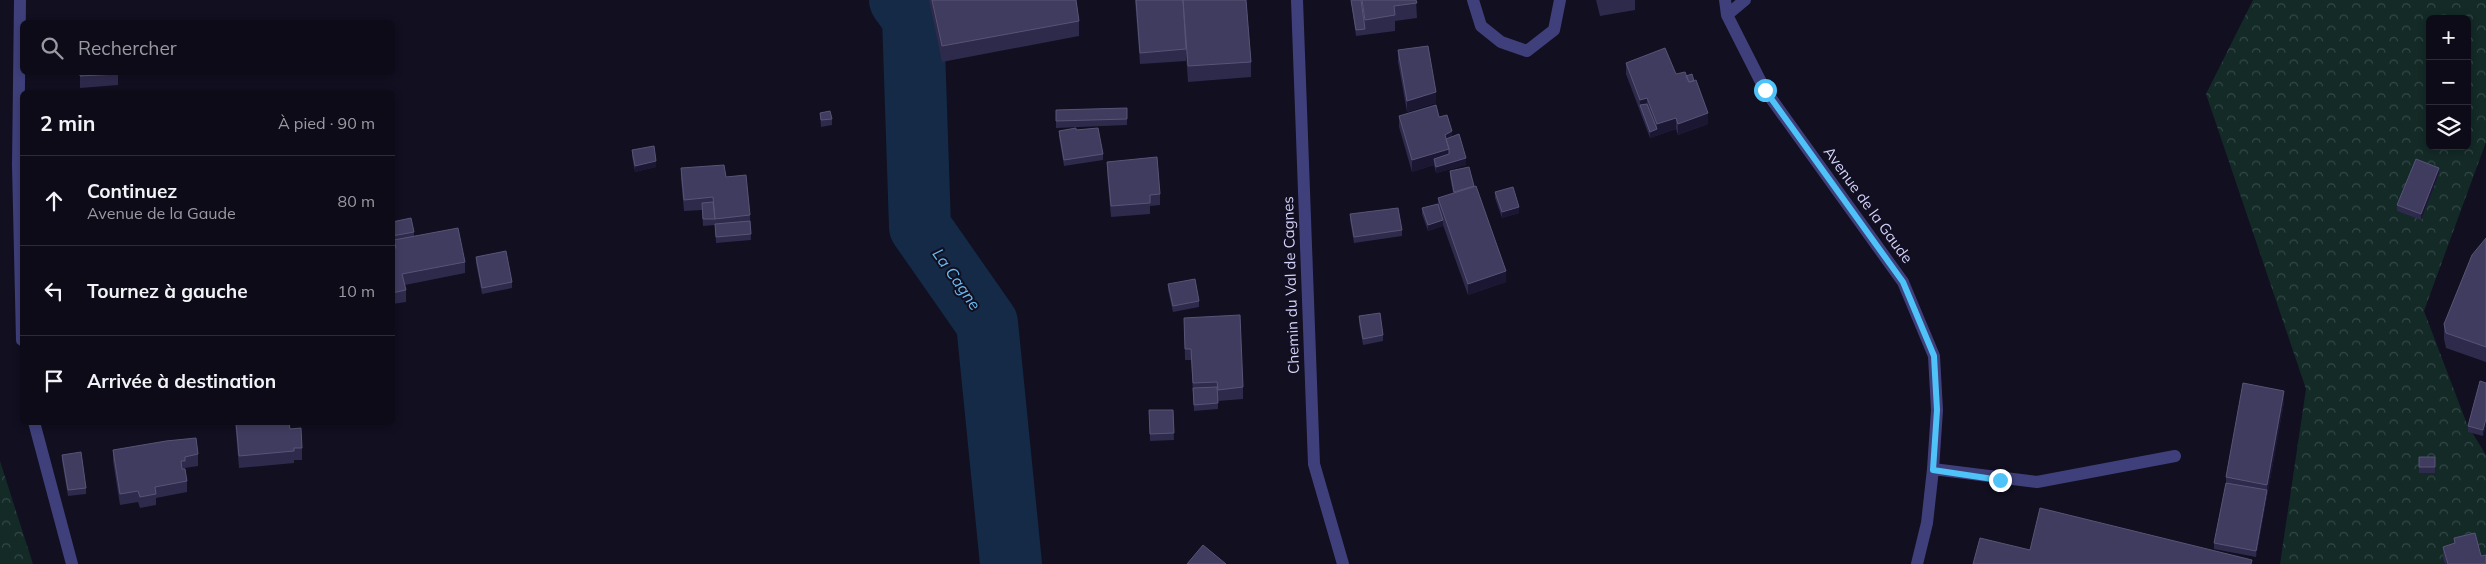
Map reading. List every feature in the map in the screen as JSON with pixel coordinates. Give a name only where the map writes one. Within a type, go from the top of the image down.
[{"type":"street","points":[[20,0],[18,165],[20,252]]},
{"type":"street","name":"Chemin du Val de Cagnes","points":[[1297,0],[1314,464],[1343,564]]},
{"type":"street","points":[[1472,0],[1481,26],[1501,42],[1527,51],[1554,30],[1560,0]]},
{"type":"street","name":"Avenue de la Gaude","points":[[1725,0],[1727,15],[1765,90],[1903,282],[1934,356],[1937,410],[1933,470],[1927,523],[1917,564]]},
{"type":"street","points":[[1727,15],[1745,0]]},
{"type":"street","points":[[35,425],[72,564]]},
{"type":"street","points":[[1933,470],[2037,482],[2176,456]]},
{"type":"green space","points":[[2253,0],[2486,0],[2486,142],[2424,311],[2467,424],[2486,455],[2486,564],[2280,564],[2306,389],[2206,94]]},
{"type":"green space","points":[[0,461],[33,564],[0,564]]},
{"type":"building","points":[[932,0],[1076,0],[1079,21],[942,46]]},
{"type":"building","points":[[1136,0],[1183,0],[1186,49],[1140,53]]},
{"type":"building","points":[[1183,0],[1246,0],[1251,62],[1188,66]]},
{"type":"building","points":[[1351,0],[1361,0],[1365,29],[1356,30]]},
{"type":"building","points":[[1362,0],[1416,0],[1417,3],[1394,6],[1395,15],[1365,20]]},
{"type":"building","points":[[1428,46],[1436,92],[1407,101],[1398,50]]},
{"type":"building","points":[[1665,48],[1676,74],[1685,72],[1689,82],[1696,80],[1708,113],[1678,124],[1676,118],[1657,124],[1647,98],[1640,100],[1626,63]]},
{"type":"building","points":[[1692,74],[1694,81],[1689,82],[1686,76]]},
{"type":"building","points":[[1647,104],[1657,129],[1650,132],[1640,105]]},
{"type":"building","points":[[1436,105],[1439,117],[1447,115],[1452,131],[1445,135],[1449,149],[1412,160],[1399,116]]},
{"type":"building","points":[[1127,108],[1127,119],[1056,121],[1056,110]]},
{"type":"building","points":[[830,111],[832,119],[821,120],[820,113]]},
{"type":"building","points":[[1076,128],[1076,130],[1098,128],[1103,154],[1064,160],[1059,131]]},
{"type":"building","points":[[1459,134],[1466,158],[1436,167],[1434,159],[1449,154],[1446,139]]},
{"type":"building","points":[[654,146],[656,161],[635,166],[632,150]]},
{"type":"building","points":[[1157,157],[1160,194],[1150,195],[1150,203],[1111,206],[1107,162]]},
{"type":"building","points":[[2416,159],[2439,168],[2421,214],[2397,205]]},
{"type":"building","points":[[724,165],[726,177],[746,175],[750,215],[715,219],[713,197],[684,200],[681,168]]},
{"type":"building","points":[[1469,167],[1474,186],[1454,192],[1450,171]]},
{"type":"building","points":[[1476,186],[1506,271],[1468,284],[1438,198]]},
{"type":"building","points":[[1513,187],[1519,207],[1502,212],[1495,192]]},
{"type":"building","points":[[713,202],[715,219],[703,219],[702,203]]},
{"type":"building","points":[[1438,204],[1443,220],[1428,225],[1422,208]]},
{"type":"building","points":[[1398,208],[1402,230],[1354,237],[1350,214]]},
{"type":"building","points":[[411,218],[414,232],[395,235],[395,221]]},
{"type":"building","points":[[750,221],[751,234],[716,237],[715,224]]},
{"type":"building","points":[[458,228],[465,262],[402,274],[406,290],[395,292],[395,240]]},
{"type":"building","points":[[2486,238],[2486,347],[2446,333],[2444,324],[2472,255]]},
{"type":"building","points":[[506,251],[512,282],[482,288],[476,257]]},
{"type":"building","points":[[1195,279],[1199,301],[1173,306],[1168,284]]},
{"type":"building","points":[[1380,313],[1383,335],[1363,339],[1359,316]]},
{"type":"building","points":[[1240,315],[1243,387],[1218,390],[1217,382],[1193,383],[1191,349],[1185,349],[1184,318]]},
{"type":"building","points":[[2480,381],[2486,383],[2486,419],[2483,430],[2468,426]]},
{"type":"building","points":[[2243,383],[2284,391],[2267,485],[2226,477]]},
{"type":"building","points":[[1217,387],[1218,403],[1194,405],[1193,388]]},
{"type":"building","points":[[1149,410],[1173,410],[1174,433],[1150,434]]},
{"type":"building","points":[[236,425],[289,425],[290,429],[301,428],[302,448],[294,448],[294,451],[239,456]]},
{"type":"building","points":[[196,438],[198,454],[185,457],[185,461],[181,461],[182,469],[185,469],[187,481],[155,487],[156,494],[140,497],[138,491],[120,494],[113,450]]},
{"type":"building","points":[[81,452],[86,488],[68,490],[62,455]]},
{"type":"building","points":[[2419,457],[2435,457],[2435,467],[2419,467]]},
{"type":"building","points":[[2226,483],[2267,490],[2256,551],[2214,543]]},
{"type":"building","points":[[2040,508],[2252,560],[2251,564],[1973,564],[1980,538],[2030,550]]},
{"type":"building","points":[[2475,533],[2481,556],[2486,555],[2486,564],[2448,564],[2443,547],[2455,543],[2454,538]]},
{"type":"building","points":[[1203,545],[1226,564],[1187,564]]},
{"type":"waterway","name":"La Cagne","points":[[900,0],[913,18],[920,227],[987,323],[1011,564]]},
{"type":"route","points":[[1765,90],[1903,282],[1934,356],[1937,410],[1933,470],[2000,480]]}]
